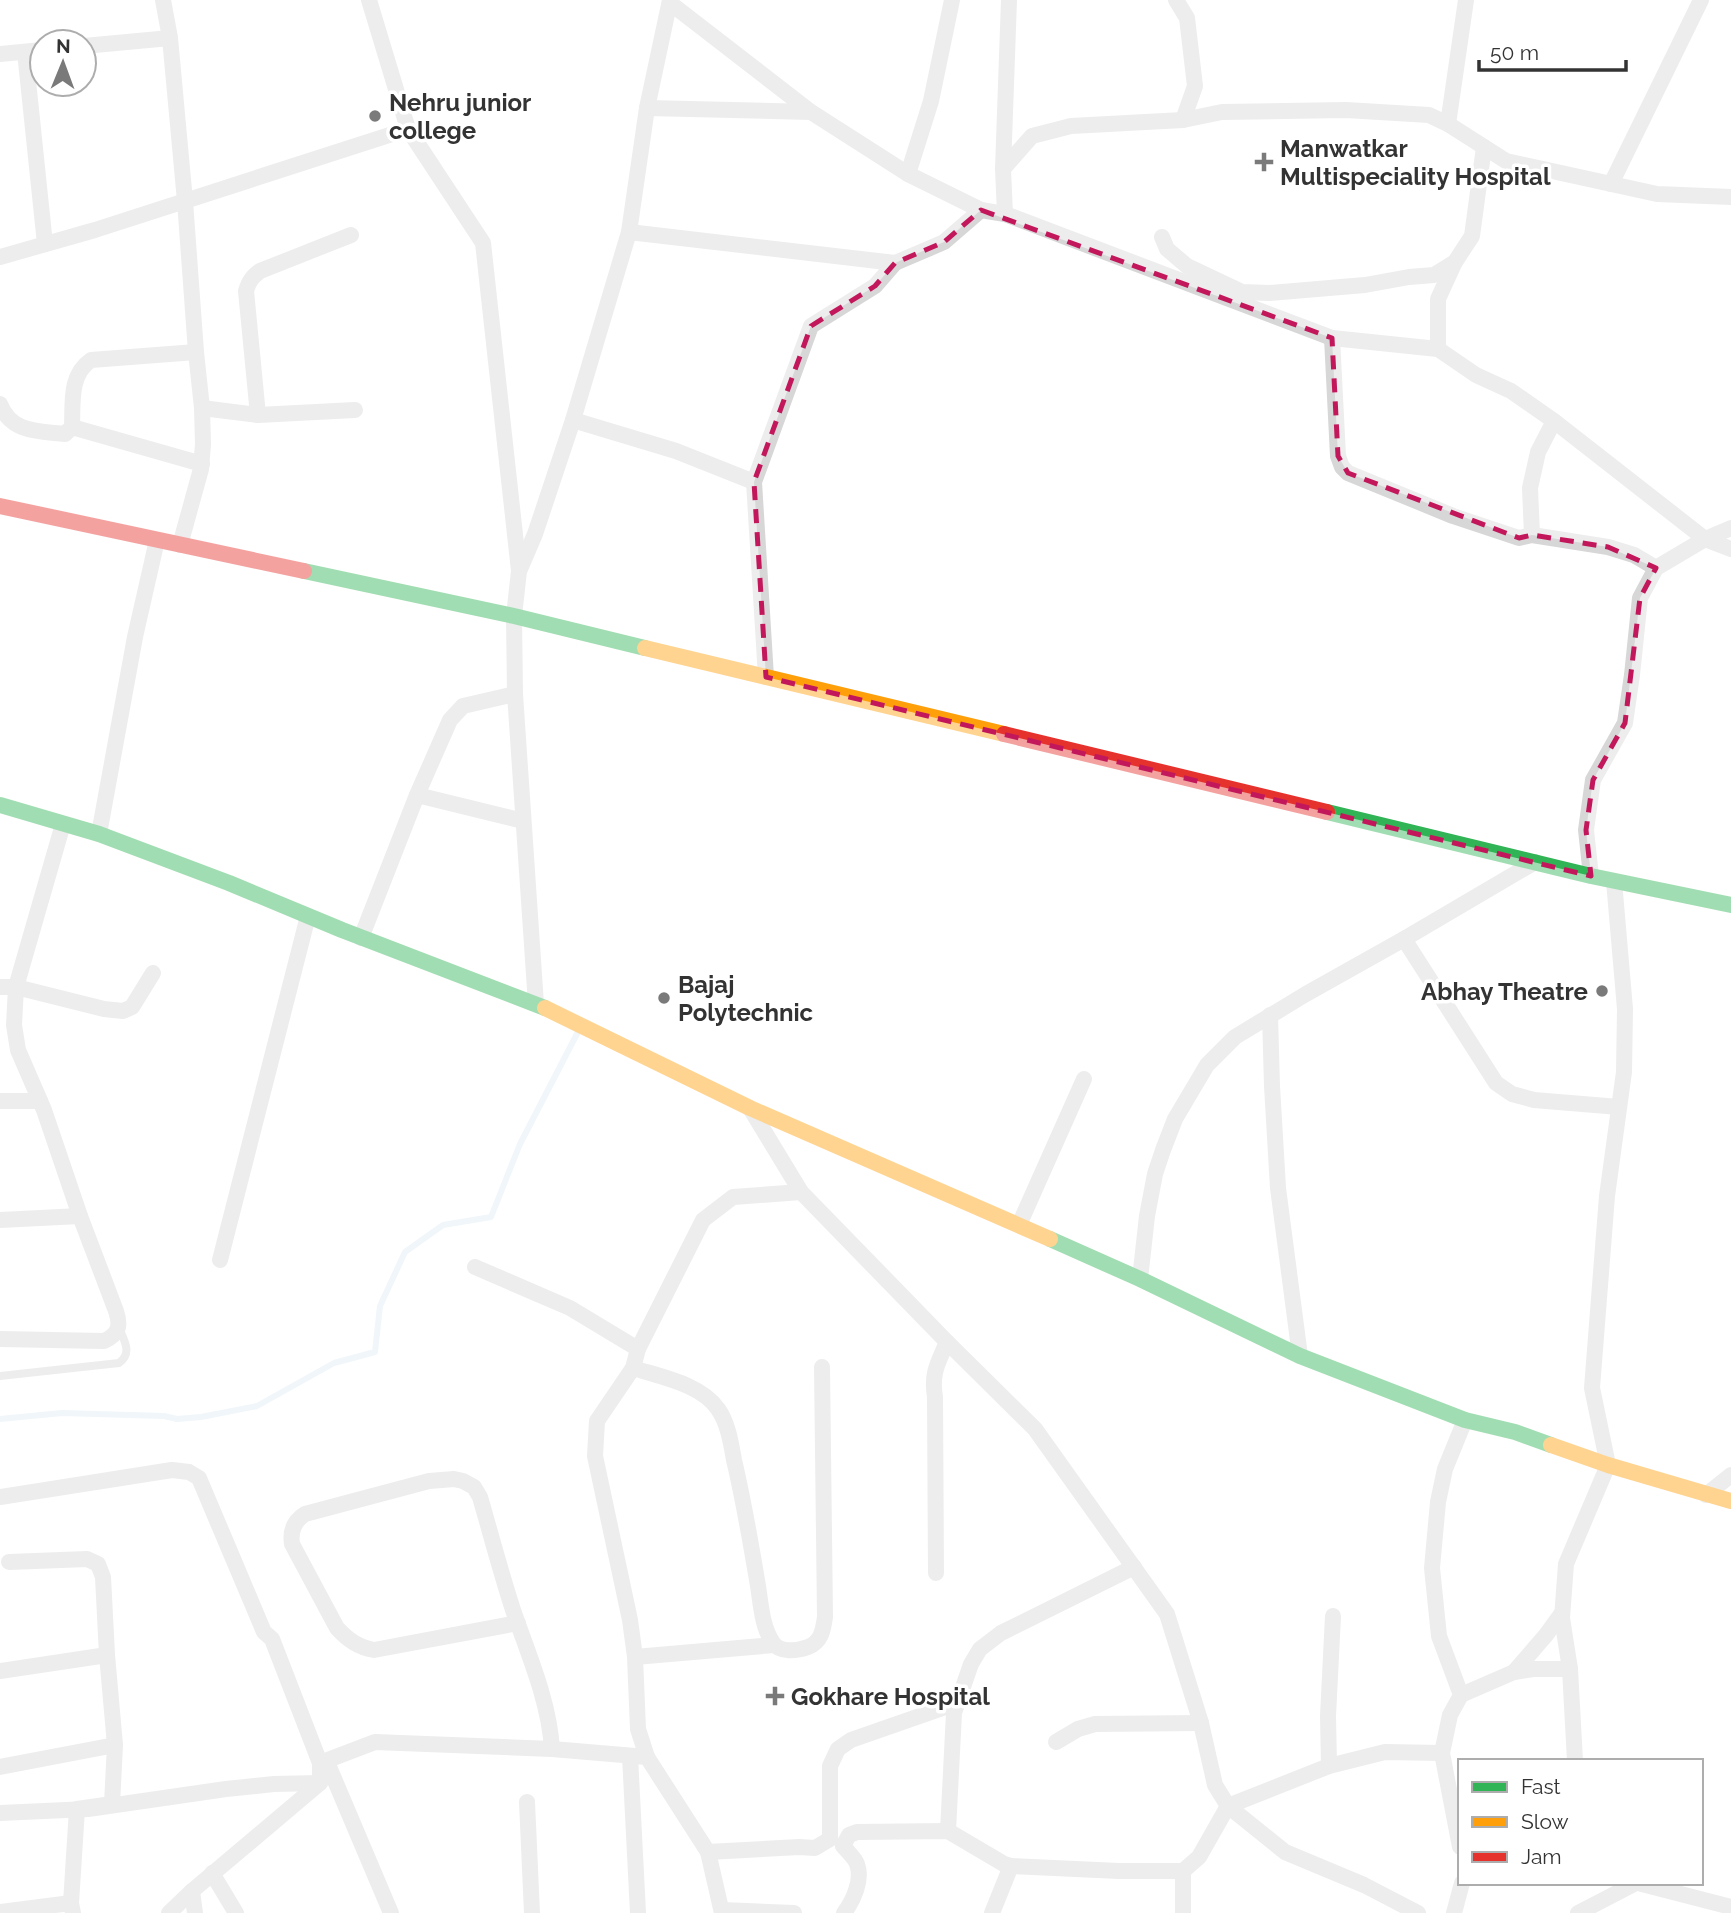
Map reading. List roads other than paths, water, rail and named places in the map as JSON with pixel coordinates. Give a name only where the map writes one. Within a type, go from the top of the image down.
[{"type":"street","points":[[163,0],[170,38],[202,408],[202,464],[180,545]]},
{"type":"street","points":[[369,0],[408,129],[483,243],[519,571],[514,616],[515,694],[536,1004]]},
{"type":"street","points":[[908,174],[931,102],[952,0]]},
{"type":"street","points":[[1004,214],[1009,0]]},
{"type":"street","points":[[1176,0],[1187,18],[1195,86],[1183,121]]},
{"type":"street","points":[[1448,124],[1466,0]]},
{"type":"street","points":[[1611,184],[1701,0]]},
{"type":"street","points":[[519,571],[535,534],[573,420],[629,232],[647,108],[670,1],[811,112],[908,174],[981,210],[1004,214],[1332,338],[1438,349],[1476,375],[1511,391],[1554,421],[1705,539],[1731,549]]},
{"type":"street","points":[[98,45],[170,38]]},
{"type":"street","points":[[24,52],[45,244]]},
{"type":"street","points":[[0,54],[28,52]]},
{"type":"street","points":[[647,108],[811,112]]},
{"type":"street","points":[[1003,169],[1032,136],[1071,126],[1183,121],[1222,112],[1346,110],[1429,115],[1506,161],[1657,194],[1731,197]]},
{"type":"street","points":[[0,257],[408,129]]},
{"type":"street","points":[[1438,349],[1438,299],[1455,262],[1472,236],[1484,147]]},
{"type":"street","points":[[766,677],[754,482],[811,326],[875,286],[895,263],[944,242],[981,210]]},
{"type":"street","points":[[629,232],[895,263]]},
{"type":"street","points":[[258,415],[246,291],[248,283],[260,271],[351,235]]},
{"type":"street","points":[[1162,237],[1167,249],[1187,266],[1242,292],[1269,293],[1366,285],[1434,275],[1455,262]]},
{"type":"street","points":[[1332,338],[1338,456],[1342,467],[1348,473],[1453,516],[1508,535],[1520,538],[1532,535],[1608,547],[1634,555],[1656,568]]},
{"type":"street","points":[[0,404],[12,423],[30,430],[65,434],[72,427],[74,382],[79,371],[91,360],[196,352]]},
{"type":"street","points":[[202,408],[258,415],[355,410]]},
{"type":"street","points":[[573,420],[676,451],[754,482]]},
{"type":"street","points":[[1532,535],[1530,488],[1538,452],[1554,421]]},
{"type":"street","points":[[72,427],[202,464]]},
{"type":"street","points":[[0,506],[514,616],[1591,876],[1731,905]]},
{"type":"street","points":[[1591,876],[1586,830],[1593,780],[1625,723],[1640,598],[1656,568],[1705,539],[1731,528]]},
{"type":"street","points":[[99,834],[135,637],[157,540]]},
{"type":"street","points":[[361,938],[450,720],[463,706],[515,694]]},
{"type":"street","points":[[417,796],[523,821]]},
{"type":"street","points":[[0,805],[99,834],[536,1004],[750,1108],[1019,1224],[1300,1356],[1465,1420],[1515,1432],[1608,1465],[1731,1501]]},
{"type":"street","points":[[0,1339],[104,1341],[113,1336],[119,1319],[40,1101],[18,1050],[8,987],[63,824]]},
{"type":"street","points":[[1140,1279],[1147,1216],[1156,1174],[1175,1119],[1207,1065],[1235,1037],[1270,1015],[1535,862]]},
{"type":"street","points":[[1575,1759],[1570,1669],[1562,1613],[1566,1564],[1608,1465],[1592,1388],[1607,1196],[1624,1072],[1625,1009],[1614,881]]},
{"type":"street","points":[[220,1260],[308,916]]},
{"type":"street","points":[[1404,939],[1496,1083],[1512,1094],[1534,1100],[1619,1107]]},
{"type":"street","points":[[8,987],[123,1011],[132,1007],[153,973]]},
{"type":"street","points":[[1270,1015],[1278,1188],[1300,1356]]},
{"type":"street","points":[[1019,1224],[1084,1079]]},
{"type":"street","points":[[0,1101],[40,1101]]},
{"type":"street","points":[[750,1108],[801,1192],[1035,1429],[1167,1614],[1201,1723],[1215,1785],[1228,1806],[1285,1852],[1364,1885],[1418,1913]]},
{"type":"street","points":[[794,1913],[722,1911],[708,1852],[647,1757],[638,1729],[631,1620],[595,1456],[597,1420],[633,1368],[638,1349],[702,1220],[733,1197],[801,1192]]},
{"type":"street","points":[[0,1220],[80,1216]]},
{"type":"street","points":[[475,1266],[570,1308],[638,1349]]},
{"type":"street","points":[[936,1573],[935,1397],[932,1381],[947,1342]]},
{"type":"street","points":[[635,1657],[774,1645],[783,1650],[797,1651],[819,1641],[825,1618],[822,1367]]},
{"type":"street","points":[[633,1368],[700,1390],[719,1409],[728,1433],[744,1505],[765,1624],[774,1645]]},
{"type":"street","points":[[1461,1695],[1439,1636],[1432,1568],[1438,1502],[1445,1469],[1465,1420]]},
{"type":"street","points":[[0,1497],[172,1471],[189,1472],[199,1478],[264,1632],[272,1639],[323,1763],[391,1913]]},
{"type":"street","points":[[1706,1495],[1731,1475]]},
{"type":"street","points":[[518,1623],[374,1650],[357,1645],[337,1629],[292,1544],[295,1522],[305,1514],[429,1482],[454,1479],[474,1488],[480,1497],[504,1582],[518,1623],[548,1715],[551,1749]]},
{"type":"street","points":[[9,1562],[80,1558],[98,1564],[103,1577],[115,1745],[112,1804]]},
{"type":"street","points":[[948,1831],[954,1713],[971,1664],[980,1650],[1001,1633],[1134,1567]]},
{"type":"street","points":[[1514,1672],[1562,1613]]},
{"type":"street","points":[[1328,1766],[1333,1616]]},
{"type":"street","points":[[0,1671],[107,1655]]},
{"type":"street","points":[[1458,1837],[1442,1753],[1450,1715],[1461,1695],[1514,1672],[1570,1669]]},
{"type":"street","points":[[708,1852],[815,1848],[830,1839],[830,1766],[838,1749],[851,1740],[957,1703]]},
{"type":"street","points":[[1056,1742],[1078,1729],[1095,1724],[1201,1723]]},
{"type":"street","points":[[323,1763],[375,1742],[551,1749],[647,1757]]},
{"type":"street","points":[[0,1767],[115,1745]]},
{"type":"street","points":[[844,1913],[852,1903],[858,1882],[857,1864],[843,1846],[849,1835],[857,1832],[948,1831],[1011,1866],[1183,1871],[1199,1857],[1228,1806],[1328,1766],[1385,1752],[1442,1753]]},
{"type":"street","points":[[630,1756],[638,1913]]},
{"type":"street","points":[[169,1913],[212,1873],[320,1783],[323,1763]]},
{"type":"street","points":[[0,1813],[77,1809],[274,1784],[320,1783]]},
{"type":"street","points":[[527,1802],[532,1913]]},
{"type":"street","points":[[0,1912],[72,1908],[77,1809]]},
{"type":"street","points":[[992,1913],[1011,1866]]},
{"type":"street","points":[[1183,1871],[1183,1913]]},
{"type":"street","points":[[212,1873],[236,1913]]},
{"type":"street","points":[[1454,1913],[1461,1885]]},
{"type":"street","points":[[1578,1913],[1633,1885]]},
{"type":"street","points":[[1644,1885],[1725,1909]]},
{"type":"street","points":[[192,1891],[195,1913]]},
{"type":"lane","points":[[0,1376],[119,1363],[125,1358],[127,1351],[118,1326]]},
{"type":"waterway","points":[[0,1419],[62,1413],[164,1416],[177,1419],[201,1417],[257,1406],[334,1363],[375,1352],[380,1306],[405,1252],[443,1225],[491,1217],[520,1144],[580,1028]]},
{"type":"place","name":"Nehru junior college","points":[[375,116]]},
{"type":"place","name":"Manwatkar Multispeciality Hospital","points":[[1264,162]]},
{"type":"place","name":"Abhay Theatre","points":[[1602,991]]},
{"type":"place","name":"Bajaj Polytechnic","points":[[664,998]]},
{"type":"place","name":"Gokhare Hospital","points":[[775,1696]]}]
